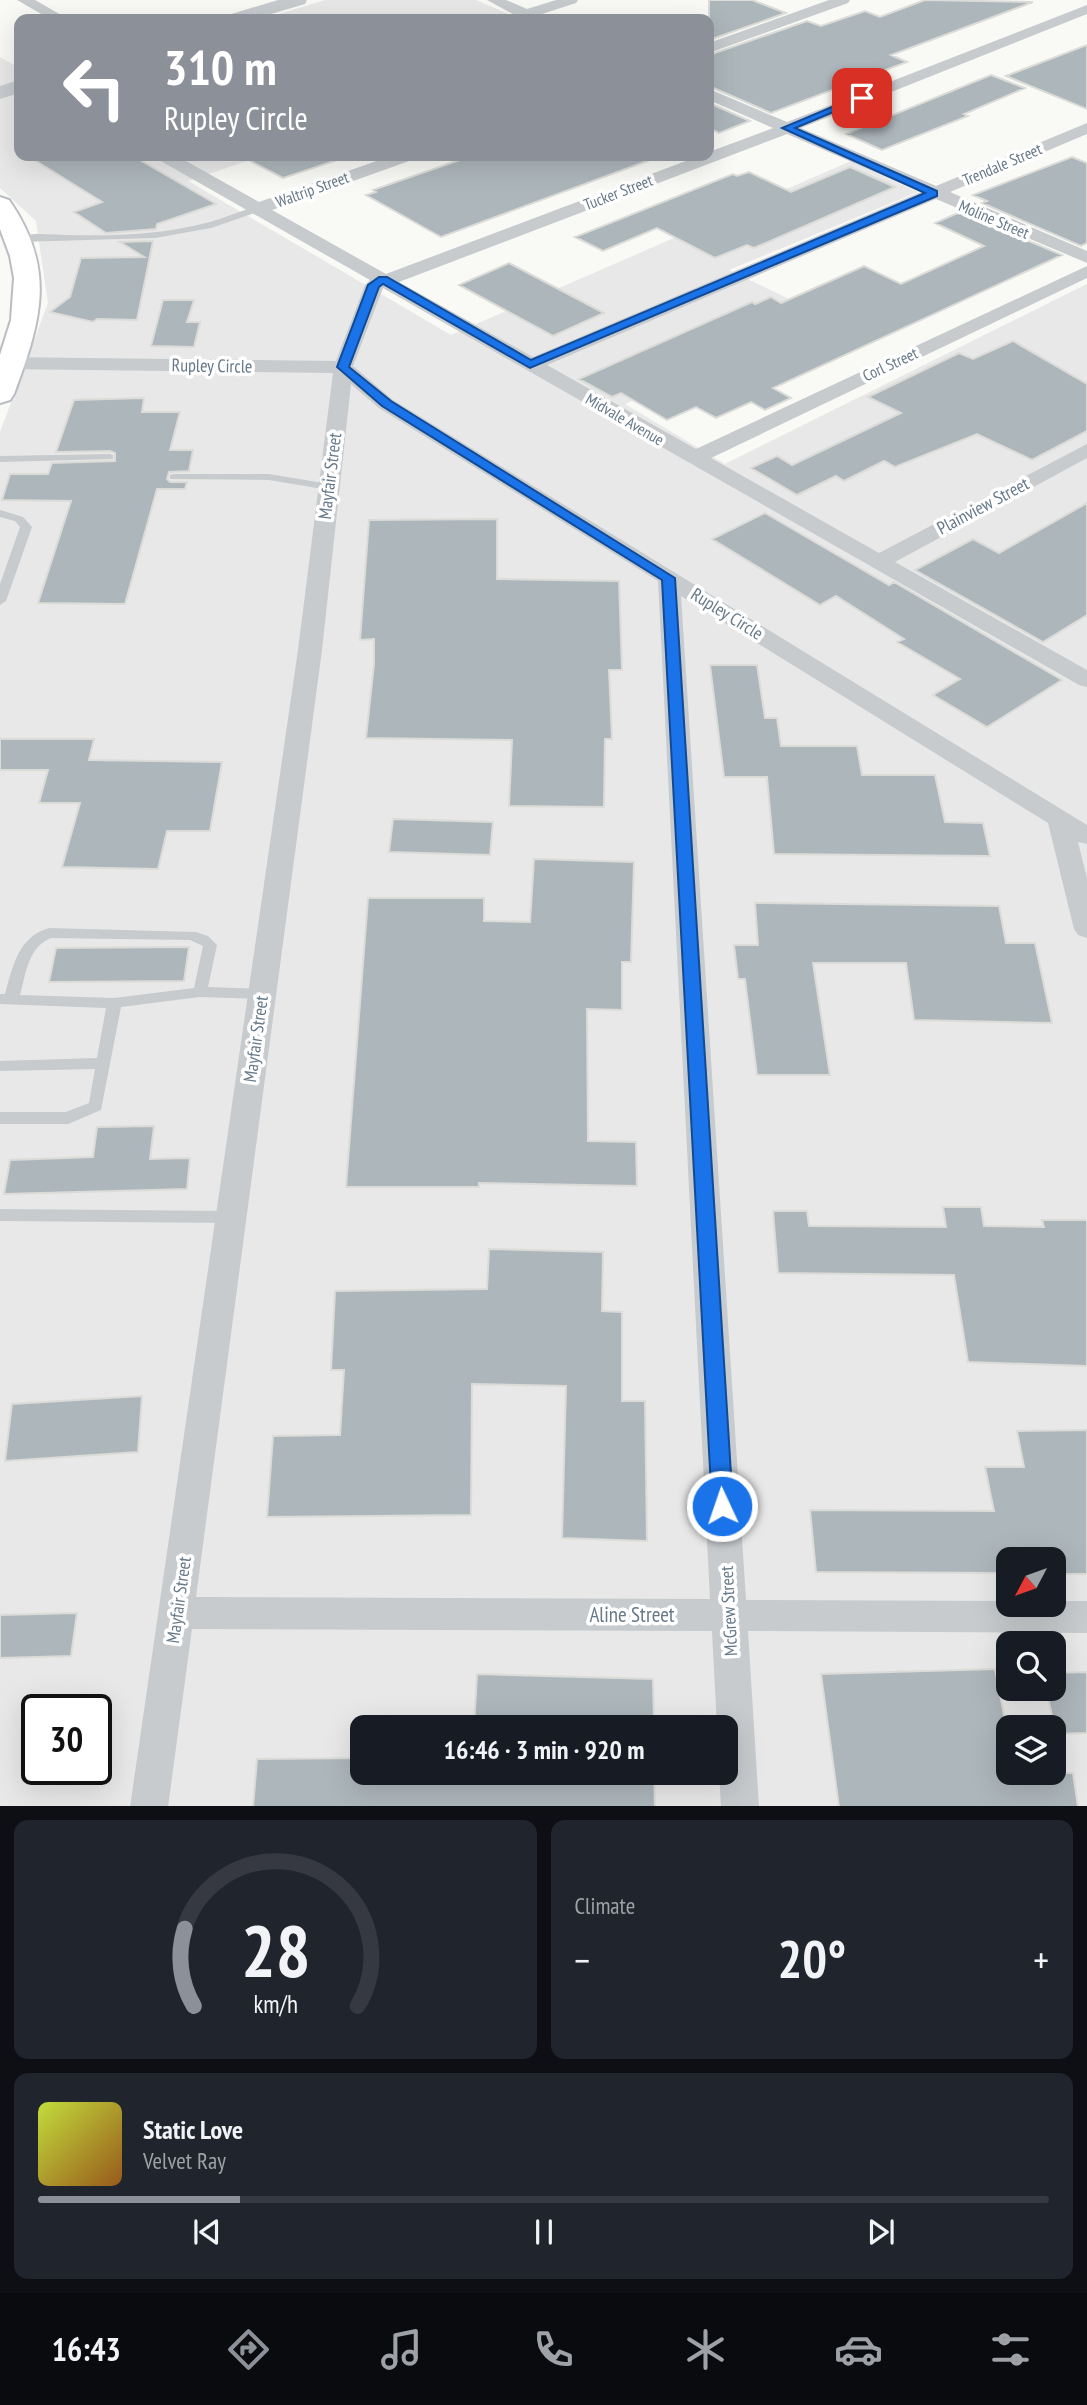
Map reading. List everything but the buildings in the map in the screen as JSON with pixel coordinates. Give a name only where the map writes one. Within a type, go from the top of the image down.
[{"type":"main road","points":[[0,205],[28,269],[28,312],[6,363],[0,394]]},
{"type":"street","points":[[24,0],[51,14]]},
{"type":"street","points":[[252,14],[298,0]]},
{"type":"street","points":[[494,0],[518,14]]},
{"type":"street","points":[[535,14],[571,0]]},
{"type":"street","points":[[714,46],[843,0]]},
{"type":"street","name":"Tucker Street","points":[[714,156],[1087,9]]},
{"type":"street","name":"Moline Street","points":[[714,96],[934,194],[1087,258]]},
{"type":"street","name":"Trendale Street","points":[[530,365],[1087,128]]},
{"type":"street","name":"Midvale Avenue","points":[[174,161],[1087,680]]},
{"type":"street","name":"Waltrip Street","points":[[257,209],[392,161]]},
{"type":"street","name":"Tucker Street","points":[[383,280],[406,274],[701,161]]},
{"type":"street","name":"Corl Street","points":[[694,458],[1087,271]]},
{"type":"street","name":"Mayfair Street","points":[[149,1806],[310,650],[343,367],[374,285],[383,280]]},
{"type":"street","name":"Rupley Circle","points":[[6,363],[343,367],[386,404],[1087,836]]},
{"type":"street","name":"Plainview Street","points":[[879,562],[1087,450]]},
{"type":"street","name":"McGrew Street","points":[[669,578],[740,1806]]},
{"type":"street","points":[[1059,818],[1087,929]]},
{"type":"street","name":"Aline Street","points":[[177,1613],[1087,1617]]},
{"type":"lane","points":[[12,235],[118,239],[159,236],[241,216],[257,209]]},
{"type":"lane","points":[[0,459],[108,457]]},
{"type":"lane","points":[[174,477],[269,477],[329,487]]},
{"type":"lane","points":[[0,513],[19,519],[26,527],[0,601]]},
{"type":"lane","points":[[200,992],[209,945],[191,934],[49,933],[36,936],[28,946],[5,999],[114,1003],[200,992],[262,994]]},
{"type":"lane","points":[[0,1118],[68,1118],[96,1107],[114,1003]]},
{"type":"lane","points":[[0,1066],[104,1063]]},
{"type":"lane","points":[[0,1215],[232,1217]]},
{"type":"shaded area","points":[[325,0],[476,0],[508,14],[279,14]]},
{"type":"shaded area","points":[[0,57],[14,65],[14,161],[247,161],[188,181],[451,335],[851,161],[918,192],[729,270],[820,314],[625,404],[725,464],[1087,284],[1087,1806],[0,1806],[0,432],[48,303],[36,221],[0,188]]},
{"type":"route","points":[[722,1506],[669,578],[386,404],[343,367],[374,285],[383,280],[530,365],[934,194],[787,128],[862,98]]}]
